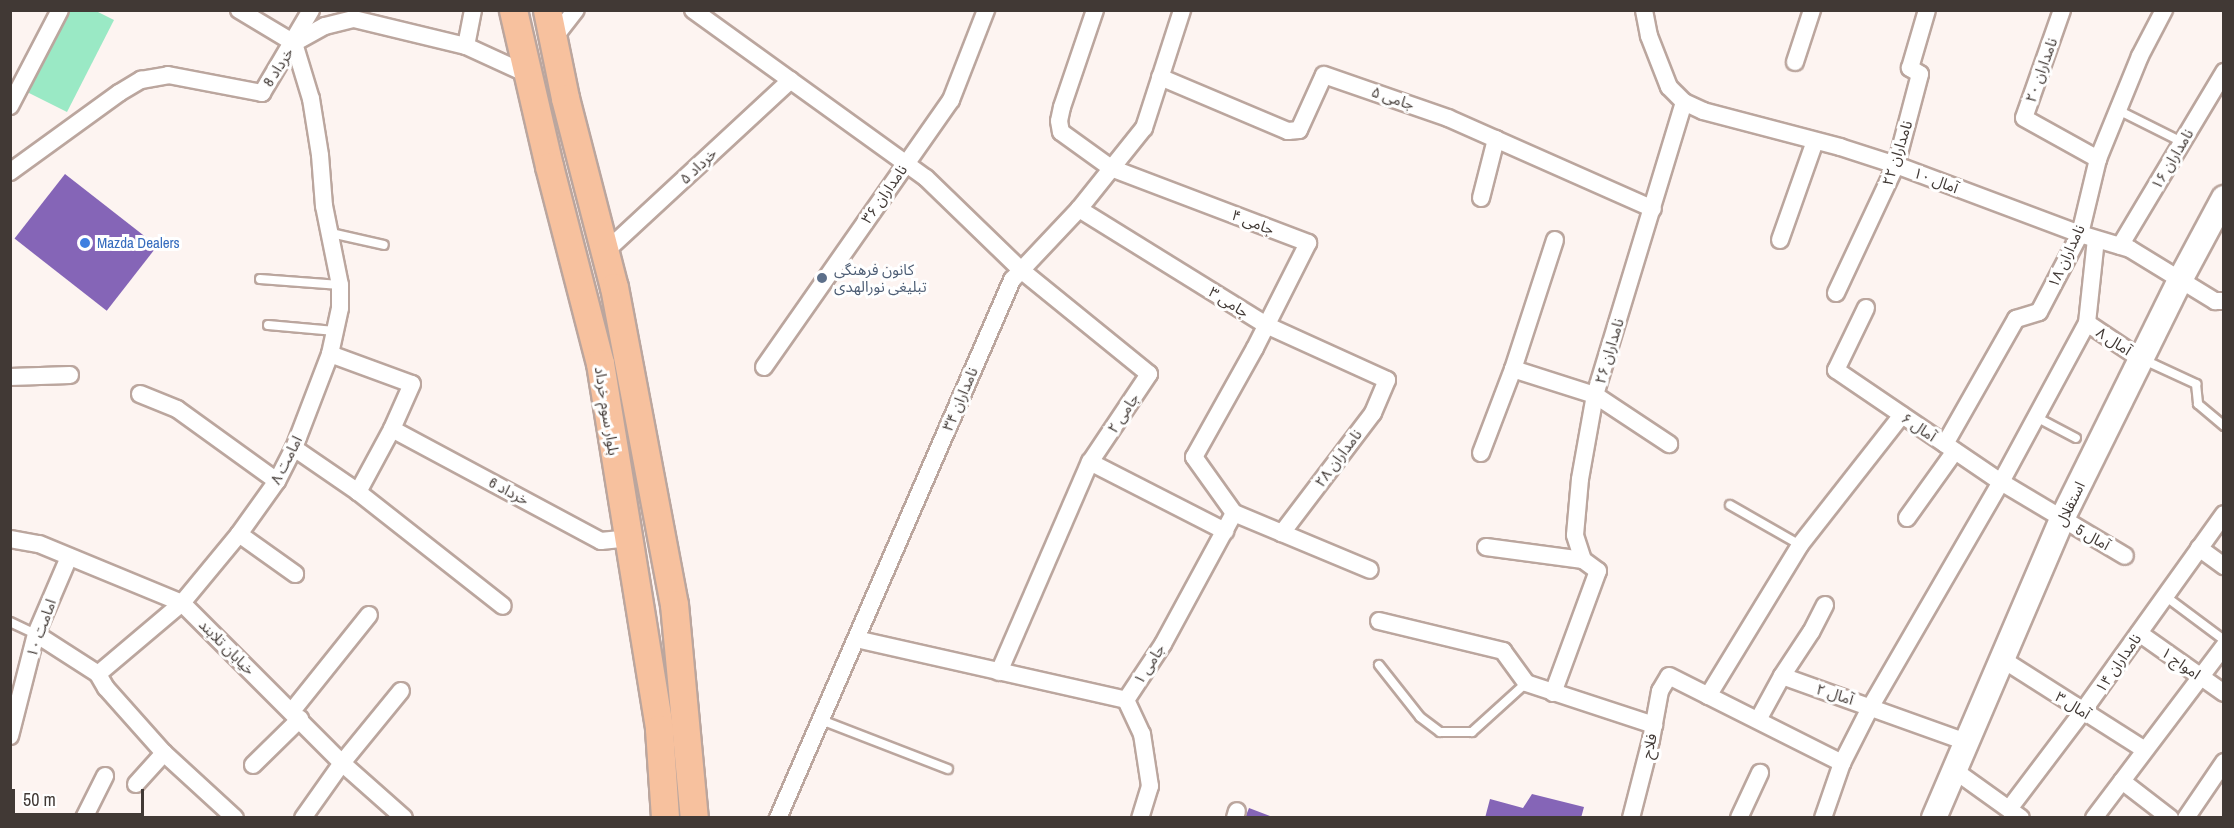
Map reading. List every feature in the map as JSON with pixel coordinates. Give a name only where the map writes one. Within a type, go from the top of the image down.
[{"type":"main road","name":"بلوار سوم خرداد","points":[[513,10],[549,166],[600,363],[658,729],[665,818]]},
{"type":"main road","name":"بلوار سوم خرداد","points":[[547,10],[605,252],[674,604],[694,818]]},
{"type":"main road","points":[[549,166],[582,162]]},
{"type":"street","points":[[10,106],[60,10]]},
{"type":"street","points":[[239,10],[294,43],[311,10]]},
{"type":"street","points":[[466,46],[473,10]]},
{"type":"street","points":[[553,39],[576,10]]},
{"type":"street","points":[[693,10],[906,162],[926,178],[1021,270]]},
{"type":"street","name":"نامداران ۳۶","points":[[764,367],[951,100],[986,10]]},
{"type":"street","points":[[1095,10],[1059,121],[1061,132],[1111,168]]},
{"type":"street","name":"نامداران ۳۴","points":[[778,818],[1012,280],[1079,209],[1144,128],[1182,10]]},
{"type":"street","points":[[1644,10],[1649,36],[1669,87],[1684,102]]},
{"type":"street","points":[[1795,62],[1812,10]]},
{"type":"street","name":"نامداران ۲۲","points":[[1836,293],[1896,165],[1920,74],[1910,68],[1928,10]]},
{"type":"street","name":"نامداران ۲۰","points":[[2062,10],[2024,118],[2098,159]]},
{"type":"street","name":"نامداران ۱۸","points":[[1907,518],[1950,448],[2016,319],[2039,312],[2080,234],[2098,159],[2140,56],[2164,10]]},
{"type":"street","name":"خرداد 8","points":[[10,172],[119,93],[141,80],[168,75],[262,93],[294,43],[324,26],[354,19],[466,46],[529,75]]},
{"type":"street","name":"امامت ۸","points":[[98,674],[182,603],[239,534],[277,481],[294,448],[330,354],[340,308],[340,285],[324,206],[320,155],[311,99],[294,43]]},
{"type":"street","name":"نامداران ۱۶","points":[[2120,246],[2223,72]]},
{"type":"street","name":"جامی ۵","points":[[1160,77],[1288,131],[1299,130],[1324,75],[1448,118],[1653,209]]},
{"type":"street","name":"خرداد ۵","points":[[605,252],[791,80]]},
{"type":"street","name":"آمال ۱۰","points":[[1684,102],[1703,111],[1896,165],[2080,234],[2130,249],[2215,301],[2223,301]]},
{"type":"street","name":"نامداران ۲۶","points":[[1553,693],[1598,571],[1583,560],[1575,535],[1580,479],[1595,396],[1684,102]]},
{"type":"street","points":[[1481,198],[1496,140]]},
{"type":"street","points":[[1780,240],[1815,141]]},
{"type":"street","name":"جامی ۴","points":[[1111,168],[1308,243],[1266,325]]},
{"type":"street","name":"استقلال","points":[[1934,818],[2062,519],[2223,198]]},
{"type":"street","name":"جامی ۳","points":[[1079,209],[1266,325],[1387,380]]},
{"type":"street","points":[[1823,818],[1842,763],[1871,706],[2001,482],[2087,323],[2096,239]]},
{"type":"street","points":[[1480,453],[1513,369],[1555,240]]},
{"type":"street","name":"جامی ۲","points":[[1021,270],[1149,374],[1090,462]]},
{"type":"street","name":"آمال ۶","points":[[1866,308],[1836,370],[2001,482],[2062,519]]},
{"type":"street","name":"آمال ۸","points":[[2087,323],[2141,359]]},
{"type":"street","points":[[1266,325],[1194,457],[1234,513],[1370,570]]},
{"type":"street","points":[[330,354],[412,384],[392,429],[358,492]]},
{"type":"street","points":[[1513,369],[1595,396],[1669,444]]},
{"type":"street","points":[[10,377],[70,375]]},
{"type":"street","name":"نامداران ۲۸","points":[[1282,533],[1373,413],[1387,380]]},
{"type":"street","points":[[140,394],[177,409],[277,481]]},
{"type":"street","points":[[1842,763],[1708,696],[1800,545],[1902,415]]},
{"type":"street","name":"خرداد 6","points":[[392,429],[601,541],[628,538]]},
{"type":"street","points":[[294,448],[358,492],[503,606]]},
{"type":"street","points":[[999,672],[1090,462],[1225,531]]},
{"type":"street","name":"جامی ۱","points":[[856,639],[1126,700],[1163,644],[1234,513]]},
{"type":"street","name":"نامداران ۱۴","points":[[2015,813],[2223,514]]},
{"type":"street","name":"آمال 5","points":[[2062,519],[2125,556]]},
{"type":"street","points":[[239,534],[295,574]]},
{"type":"street","name":"خیابان تلابند","points":[[10,539],[39,544],[182,603],[342,763],[404,818]]},
{"type":"street","points":[[1486,547],[1583,560]]},
{"type":"street","points":[[2199,548],[2223,566]]},
{"type":"street","name":"امامت ۱۰","points":[[10,736],[16,687],[69,557]]},
{"type":"street","points":[[1758,720],[1825,605]]},
{"type":"street","points":[[253,765],[296,715],[369,615]]},
{"type":"street","points":[[1379,621],[1503,651],[1526,683],[1654,725]]},
{"type":"street","name":"امواج ۱","points":[[2139,633],[2223,693]]},
{"type":"street","points":[[36,634],[98,674],[106,688],[164,753],[226,815]]},
{"type":"street","points":[[2094,818],[2223,646]]},
{"type":"street","name":"آمال ۳","points":[[2002,659],[2145,750]]},
{"type":"street","name":"فلاح","points":[[1631,818],[1660,691],[1669,676],[1708,696]]},
{"type":"street","name":"آمال ۲","points":[[1782,676],[1871,706],[1966,742]]},
{"type":"street","points":[[303,818],[342,763],[401,691]]},
{"type":"street","points":[[1126,700],[1142,734],[1150,786],[1140,818]]},
{"type":"street","points":[[136,784],[164,753]]},
{"type":"street","points":[[2186,818],[2223,762]]},
{"type":"street","points":[[1954,770],[2015,813]]},
{"type":"street","points":[[1739,818],[1760,773]]},
{"type":"street","points":[[84,818],[105,776]]},
{"type":"street","points":[[2122,781],[2170,818]]},
{"type":"lane","points":[[2118,110],[2182,142]]},
{"type":"lane","points":[[331,233],[384,245]]},
{"type":"lane","points":[[260,279],[340,285]]},
{"type":"lane","points":[[268,326],[335,331]]},
{"type":"lane","points":[[2141,359],[2196,384],[2198,404],[2223,426]]},
{"type":"lane","points":[[2036,417],[2076,438]]},
{"type":"lane","points":[[1730,505],[1800,545]]},
{"type":"lane","points":[[2164,596],[2223,640]]},
{"type":"lane","points":[[10,622],[36,634]]},
{"type":"lane","points":[[1379,665],[1420,717],[1440,732],[1472,732],[1526,683]]},
{"type":"lane","points":[[821,720],[948,769]]},
{"type":"green space","points":[[66,11],[96,11],[114,20],[67,112],[25,91]]},
{"type":"building","name":"Mazda Dealers","points":[[65,174],[157,246],[107,311],[15,239]]},
{"type":"building","points":[[1532,794],[1584,807],[1581,818],[1485,818],[1490,799],[1523,808]]},
{"type":"building","points":[[1249,808],[1273,817],[1273,818],[1245,818]]},
{"type":"place","name":"Mazda Dealers","points":[[85,243]]},
{"type":"place","name":"کانون فرهنگی تبلیغی نورالهدی","points":[[822,278]]}]
